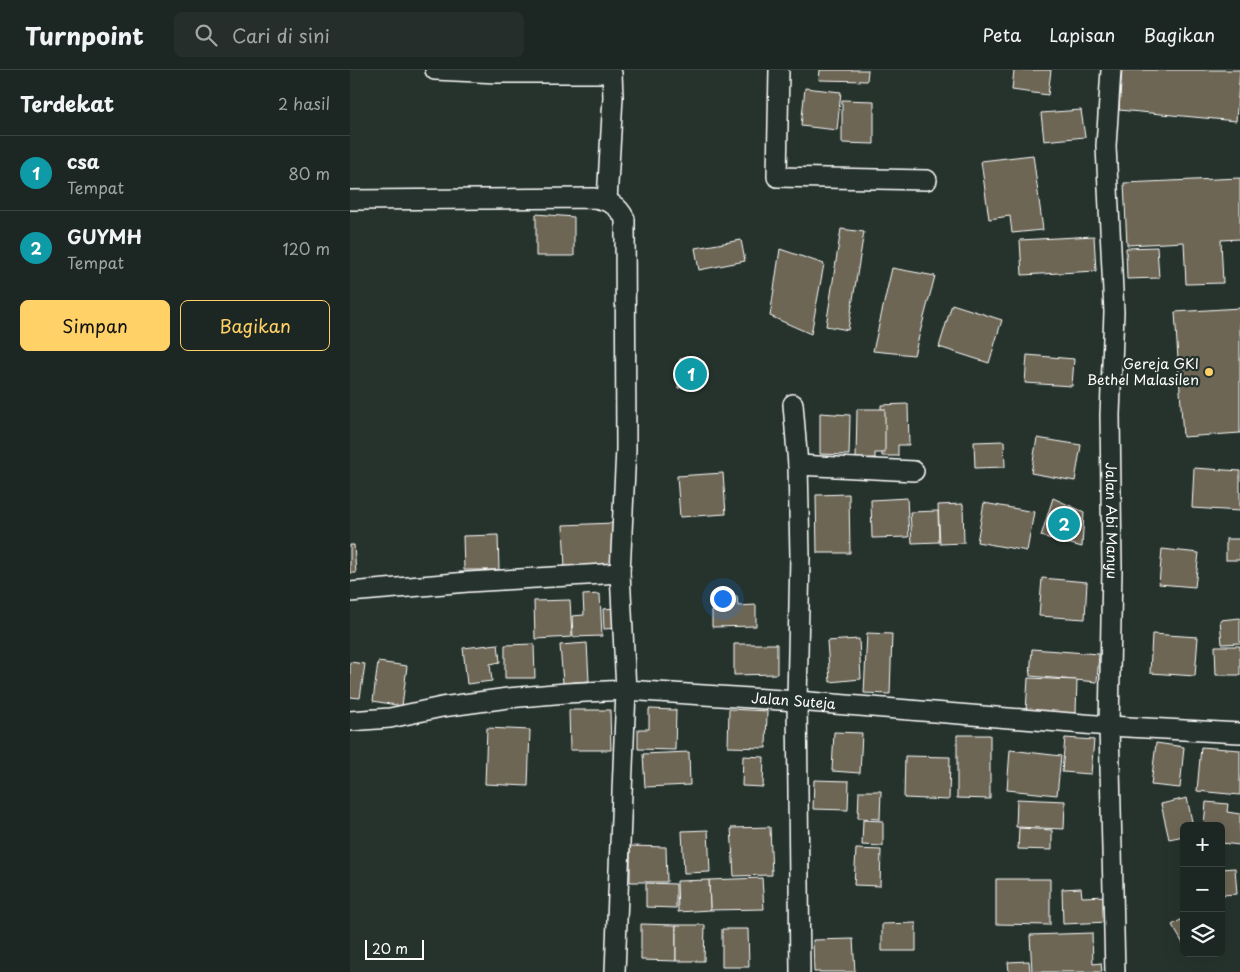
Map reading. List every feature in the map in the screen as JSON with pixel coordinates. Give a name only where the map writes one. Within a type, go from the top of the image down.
[{"type":"street","points":[[435,70],[498,73],[612,72],[613,97],[608,201]]},
{"type":"street","points":[[779,70],[777,176],[927,180]]},
{"type":"street","name":"Jalan Abi Manyu","points":[[1111,70],[1106,146],[1114,312],[1110,415],[1112,568],[1109,726],[1115,972]]},
{"type":"street","points":[[350,200],[594,198],[608,201],[620,209],[625,220],[626,449],[620,573],[626,690],[615,972]]},
{"type":"street","points":[[793,404],[798,465],[800,556],[797,701],[800,972]]},
{"type":"street","points":[[798,465],[914,470]]},
{"type":"street","points":[[350,592],[620,573]]},
{"type":"street","name":"Jalan Suteja","points":[[350,721],[390,718],[442,707],[508,698],[566,692],[626,690],[797,701],[1109,726],[1240,733]]},
{"type":"building","points":[[820,70],[868,70],[867,81],[819,80]]},
{"type":"building","points":[[1014,70],[1051,70],[1048,95],[1012,90]]},
{"type":"building","points":[[1122,70],[1240,70],[1236,121],[1119,110]]},
{"type":"building","points":[[805,88],[841,92],[837,130],[801,126]]},
{"type":"building","points":[[842,100],[874,101],[874,144],[842,143]]},
{"type":"building","points":[[1081,110],[1085,137],[1044,141],[1041,113]]},
{"type":"building","points":[[1033,155],[1043,230],[1012,233],[1010,216],[989,219],[981,161]]},
{"type":"building","points":[[1240,178],[1240,239],[1221,240],[1223,283],[1186,284],[1184,242],[1127,245],[1124,183]]},
{"type":"building","points":[[536,214],[574,217],[574,256],[536,256]]},
{"type":"building","points":[[841,229],[864,232],[848,330],[826,326]]},
{"type":"building","points":[[1094,236],[1096,271],[1022,275],[1020,240]]},
{"type":"building","points":[[741,240],[745,261],[699,270],[695,248]]},
{"type":"building","points":[[1157,247],[1159,278],[1127,279],[1126,248]]},
{"type":"building","points":[[780,249],[824,264],[811,334],[770,316]]},
{"type":"building","points":[[892,268],[935,276],[914,355],[873,351]]},
{"type":"building","points":[[952,304],[1002,320],[989,363],[939,347]]},
{"type":"building","name":"Gereja GKI Bethel Malasilen","points":[[1240,308],[1240,433],[1183,437],[1175,312]]},
{"type":"building","points":[[1027,355],[1074,359],[1072,386],[1025,383]]},
{"type":"building","points":[[680,359],[704,362],[703,386],[678,388]]},
{"type":"building","points":[[908,404],[909,445],[898,445],[898,456],[882,456],[881,405]]},
{"type":"building","points":[[857,409],[885,409],[885,453],[875,453],[875,458],[856,459]]},
{"type":"building","points":[[820,413],[850,415],[849,455],[820,454]]},
{"type":"building","points":[[1037,438],[1081,445],[1075,481],[1031,473]]},
{"type":"building","points":[[1004,441],[1005,467],[975,468],[974,442]]},
{"type":"building","points":[[1194,468],[1240,471],[1240,511],[1192,508]]},
{"type":"building","points":[[723,473],[726,514],[680,517],[677,476]]},
{"type":"building","points":[[849,494],[850,553],[817,553],[816,495]]},
{"type":"building","points":[[907,498],[909,537],[872,538],[871,500]]},
{"type":"building","points":[[1053,498],[1084,512],[1082,547],[1041,536]]},
{"type":"building","points":[[984,503],[1034,512],[1027,551],[977,542]]},
{"type":"building","points":[[963,504],[964,543],[940,544],[938,505]]},
{"type":"building","points":[[938,511],[939,542],[912,543],[910,512]]},
{"type":"building","points":[[614,523],[616,566],[565,569],[563,525]]},
{"type":"building","points":[[498,535],[499,570],[464,570],[463,536]]},
{"type":"building","points":[[1226,539],[1240,539],[1240,560],[1226,560]]},
{"type":"building","points":[[350,545],[354,545],[356,573],[350,573]]},
{"type":"building","points":[[1162,549],[1199,553],[1195,587],[1159,584]]},
{"type":"building","points":[[1042,578],[1087,582],[1085,619],[1039,616]]},
{"type":"building","points":[[600,594],[602,636],[573,637],[572,616],[584,615],[583,595]]},
{"type":"building","points":[[719,596],[737,596],[738,606],[756,605],[756,626],[712,627],[712,606],[720,606]]},
{"type":"building","points":[[570,600],[572,637],[535,639],[534,601]]},
{"type":"building","points":[[617,608],[618,628],[604,629],[603,609]]},
{"type":"building","points":[[1240,618],[1240,643],[1222,644],[1220,620]]},
{"type":"building","points":[[867,633],[892,634],[890,694],[864,693]]},
{"type":"building","points":[[1152,634],[1198,637],[1195,676],[1150,673]]},
{"type":"building","points":[[859,639],[861,679],[830,682],[827,641]]},
{"type":"building","points":[[587,643],[589,681],[563,683],[560,645]]},
{"type":"building","points":[[498,644],[500,662],[490,664],[492,681],[467,684],[463,648]]},
{"type":"building","points":[[534,644],[535,678],[505,678],[505,645]]},
{"type":"building","points":[[734,644],[777,644],[777,674],[734,675]]},
{"type":"building","points":[[1215,646],[1240,646],[1240,675],[1216,675]]},
{"type":"building","points":[[1032,649],[1099,654],[1097,682],[1030,676]]},
{"type":"building","points":[[350,662],[365,664],[360,698],[350,697]]},
{"type":"building","points":[[378,662],[407,666],[402,706],[373,701]]},
{"type":"building","points":[[1028,678],[1077,680],[1076,713],[1026,711]]},
{"type":"building","points":[[649,709],[676,710],[675,750],[638,749],[638,729],[649,729]]},
{"type":"building","points":[[729,709],[767,711],[766,748],[728,747]]},
{"type":"building","points":[[569,710],[610,710],[611,750],[570,750]]},
{"type":"building","points":[[487,728],[530,730],[528,786],[485,784]]},
{"type":"building","points":[[834,732],[862,733],[860,773],[832,771]]},
{"type":"building","points":[[957,735],[990,735],[990,799],[957,798]]},
{"type":"building","points":[[1065,738],[1094,740],[1091,774],[1062,772]]},
{"type":"building","points":[[1156,743],[1184,747],[1180,788],[1151,785]]},
{"type":"building","points":[[1201,747],[1240,750],[1240,795],[1197,791]]},
{"type":"building","points":[[1010,750],[1061,756],[1057,795],[1007,790]]},
{"type":"building","points":[[689,752],[690,785],[645,787],[643,754]]},
{"type":"building","points":[[743,756],[764,757],[763,787],[742,786]]},
{"type":"building","points":[[905,756],[950,757],[949,800],[904,798]]},
{"type":"building","points":[[814,780],[849,781],[848,810],[813,809]]},
{"type":"building","points":[[859,791],[881,791],[880,819],[858,818]]},
{"type":"building","points":[[1187,798],[1192,822],[1180,822],[1180,837],[1169,839],[1161,804]]},
{"type":"building","points":[[1017,799],[1065,801],[1064,829],[1016,827]]},
{"type":"building","points":[[1206,802],[1228,804],[1227,812],[1240,814],[1240,845],[1225,843],[1225,822],[1204,822]]},
{"type":"building","points":[[863,820],[883,821],[883,846],[862,845]]},
{"type":"building","points":[[770,827],[772,875],[734,876],[731,828]]},
{"type":"building","points":[[1019,828],[1052,830],[1052,850],[1018,849]]},
{"type":"building","points":[[708,830],[710,872],[684,873],[682,831]]},
{"type":"building","points":[[630,846],[666,847],[667,882],[630,882]]},
{"type":"building","points":[[856,849],[881,850],[880,886],[854,885]]},
{"type":"building","points":[[1235,868],[1237,894],[1225,895],[1225,869]]},
{"type":"building","points":[[762,878],[764,909],[710,910],[709,880]]},
{"type":"building","points":[[996,879],[1050,879],[1050,925],[996,924]]},
{"type":"building","points":[[709,880],[710,910],[678,912],[677,881]]},
{"type":"building","points":[[646,883],[676,884],[676,908],[646,907]]},
{"type":"building","points":[[1081,888],[1082,897],[1108,896],[1109,922],[1063,924],[1062,889]]},
{"type":"building","points":[[1180,920],[1180,938],[1172,925]]},
{"type":"building","points":[[916,923],[916,951],[882,951],[882,924]]},
{"type":"building","points":[[641,924],[676,925],[676,961],[641,960]]},
{"type":"building","points":[[676,925],[705,925],[704,961],[676,961]]},
{"type":"building","points":[[722,929],[748,929],[749,967],[722,967]]},
{"type":"building","points":[[1092,933],[1093,964],[1101,963],[1102,972],[1032,972],[1030,935]]},
{"type":"building","points":[[853,939],[855,972],[814,972],[813,940]]},
{"type":"building","points":[[1029,961],[1030,972],[1009,972],[1008,962]]},
{"type":"place","name":"Gereja GKI Bethel Malasilen","points":[[1209,372]]},
{"type":"place","name":"csa","points":[[691,374]]},
{"type":"place","name":"GUYMH","points":[[1064,524]]}]
